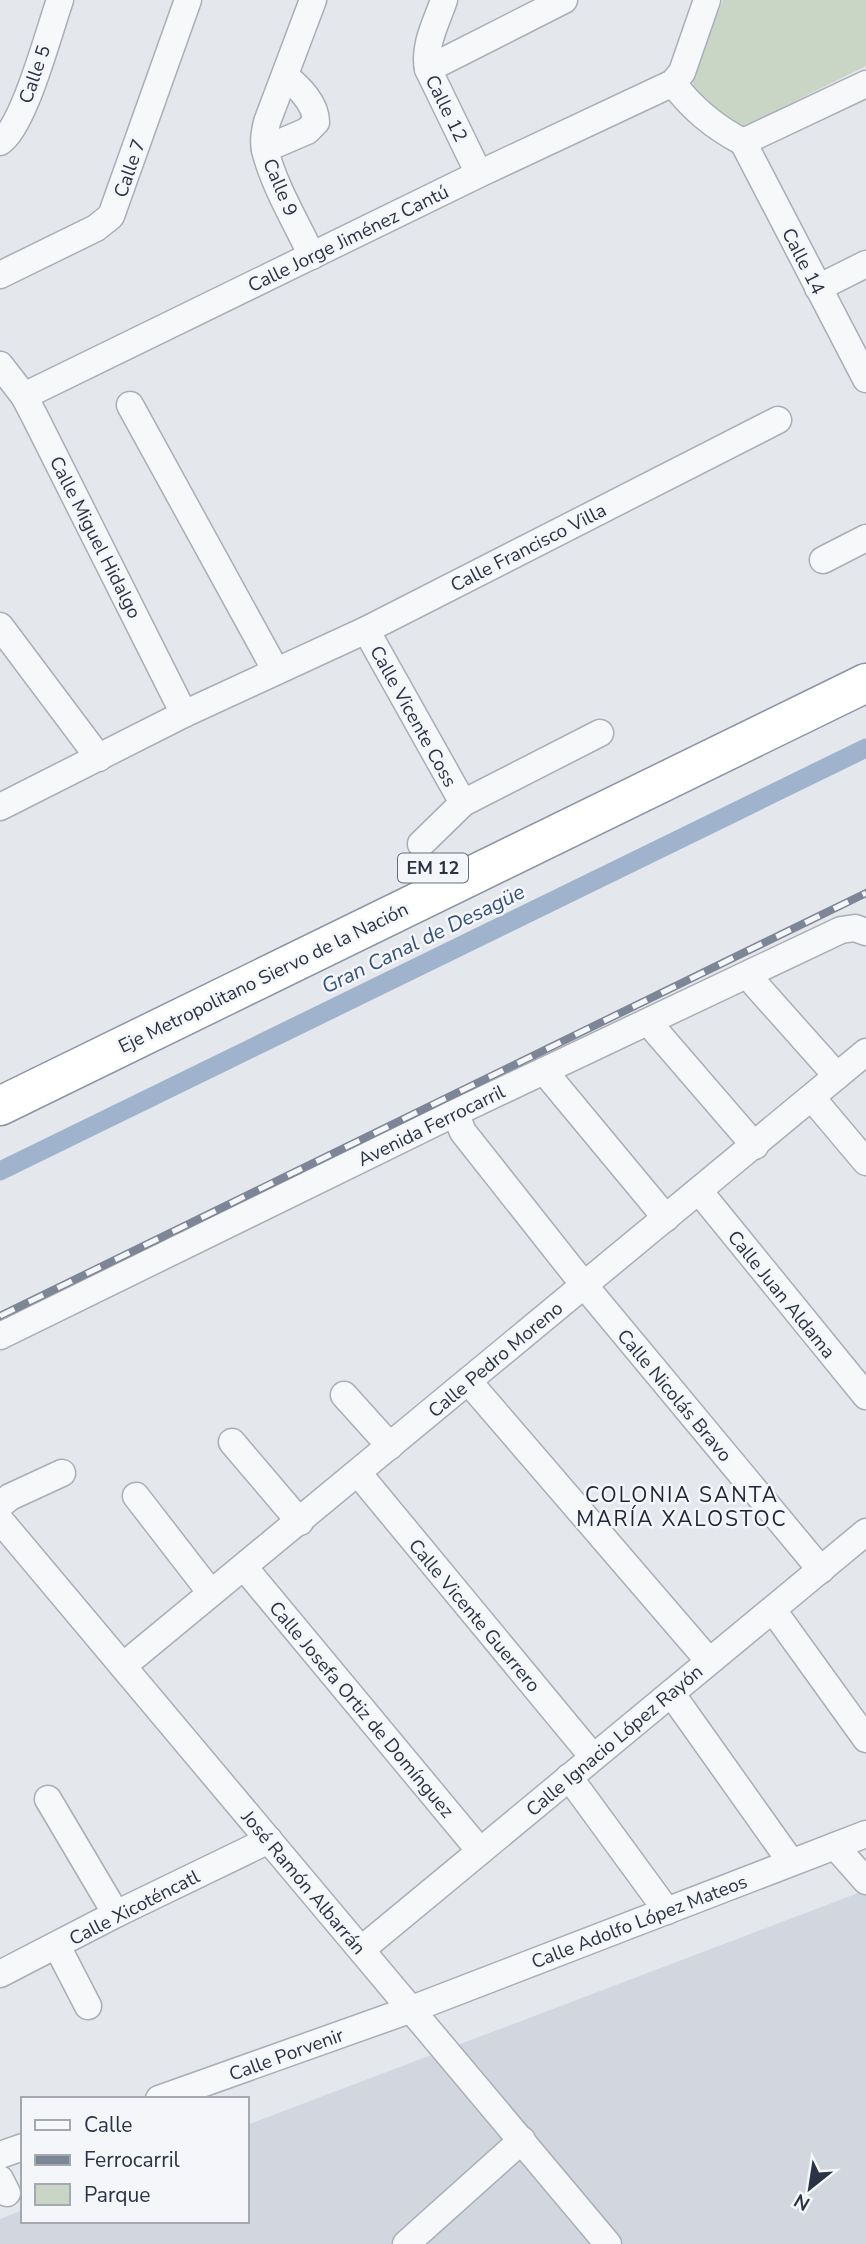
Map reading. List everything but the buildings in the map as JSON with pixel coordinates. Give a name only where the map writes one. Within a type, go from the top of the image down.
[{"type":"highway","name":"Eje Metropolitano Siervo de la Nación","points":[[0,1080],[866,657]]},
{"type":"highway","name":"Eje Metropolitano Siervo de la Nación","points":[[0,1106],[866,683]]},
{"type":"street","name":"Calle 5","points":[[0,142],[9,136],[21,113],[60,0]]},
{"type":"street","name":"Calle 7","points":[[0,275],[96,228],[111,216],[188,0]]},
{"type":"street","name":"Calle 9","points":[[312,256],[278,185],[265,149],[264,138],[267,122],[313,0]]},
{"type":"street","name":"Calle 12","points":[[444,0],[428,47],[428,69],[479,174]]},
{"type":"street","points":[[428,69],[564,0]]},
{"type":"street","points":[[707,0],[682,72],[673,82],[709,122],[743,142],[866,84]]},
{"type":"street","points":[[265,149],[307,131],[316,122],[315,111],[299,88],[285,77]]},
{"type":"street","name":"Calle Jorge Jiménez Cantú","points":[[24,396],[673,82]]},
{"type":"street","name":"Calle 14","points":[[743,142],[866,379]]},
{"type":"street","points":[[818,288],[866,264]]},
{"type":"street","name":"Calle Miguel Hidalgo","points":[[0,365],[24,396],[184,714]]},
{"type":"street","points":[[130,405],[276,671]]},
{"type":"street","name":"Calle Francisco Villa","points":[[1,804],[184,714],[366,630],[778,420]]},
{"type":"street","points":[[824,560],[866,538]]},
{"type":"street","points":[[0,626],[99,758]]},
{"type":"street","name":"Calle Vicente Coss","points":[[366,630],[463,803]]},
{"type":"street","points":[[421,844],[463,803],[600,733]]},
{"type":"street","name":"Avenida Ferrocarril","points":[[0,1336],[455,1113],[841,930],[855,929],[866,932]]},
{"type":"street","points":[[751,973],[755,984],[837,1076]]},
{"type":"street","points":[[648,1022],[755,1146]]},
{"type":"street","name":"Calle Pedro Moreno","points":[[123,1666],[866,1052]]},
{"type":"street","points":[[544,1071],[666,1218]]},
{"type":"street","points":[[812,1098],[866,1162]]},
{"type":"street","name":"Calle Nicolás Bravo","points":[[455,1113],[464,1132],[584,1285],[821,1570]]},
{"type":"street","name":"Calle Juan Aldama","points":[[699,1191],[866,1396]]},
{"type":"street","points":[[468,1381],[709,1661]]},
{"type":"street","points":[[344,1395],[390,1446]]},
{"type":"street","points":[[232,1442],[300,1522]]},
{"type":"street","points":[[0,1505],[10,1497],[62,1473]]},
{"type":"street","name":"Calle Vicente Guerrero","points":[[358,1473],[593,1757]]},
{"type":"street","points":[[135,1496],[211,1593]]},
{"type":"street","name":"José Ramón Albarrán","points":[[0,1520],[608,2244]]},
{"type":"street","name":"Calle Ignacio López Rayón","points":[[362,1949],[866,1532]]},
{"type":"street","name":"Calle Josefa Ortiz de Domínguez","points":[[244,1567],[480,1851]]},
{"type":"street","points":[[773,1610],[866,1740]]},
{"type":"street","points":[[671,1693],[791,1862]]},
{"type":"street","points":[[569,1777],[667,1911]]},
{"type":"street","points":[[48,1799],[116,1914]]},
{"type":"street","name":"Calle Adolfo López Mateos","points":[[412,2008],[866,1835]]},
{"type":"street","name":"Calle Xicoténcatl","points":[[0,1974],[269,1840]]},
{"type":"street","points":[[835,1846],[866,1881]]},
{"type":"street","points":[[57,1945],[88,2006]]},
{"type":"street","name":"Calle Porvenir","points":[[165,2097],[412,2008]]},
{"type":"street","points":[[407,2244],[522,2140]]},
{"type":"street","points":[[0,2155],[21,2148]]},
{"type":"shaded area","points":[[866,1890],[866,2244],[0,2244],[0,2219],[21,2211],[21,2223],[248,2223],[248,2125]]},
{"type":"green space","points":[[723,0],[866,0],[866,66],[737,130],[696,103],[692,78]]},
{"type":"waterway","name":"Gran Canal de Desagüe","points":[[0,1171],[866,748]]},
{"type":"railway","points":[[0,1316],[866,893]]},
{"type":"district","name":"COLONIA SANTA MARÍA XALOSTOC","points":[[682,1507]]}]
